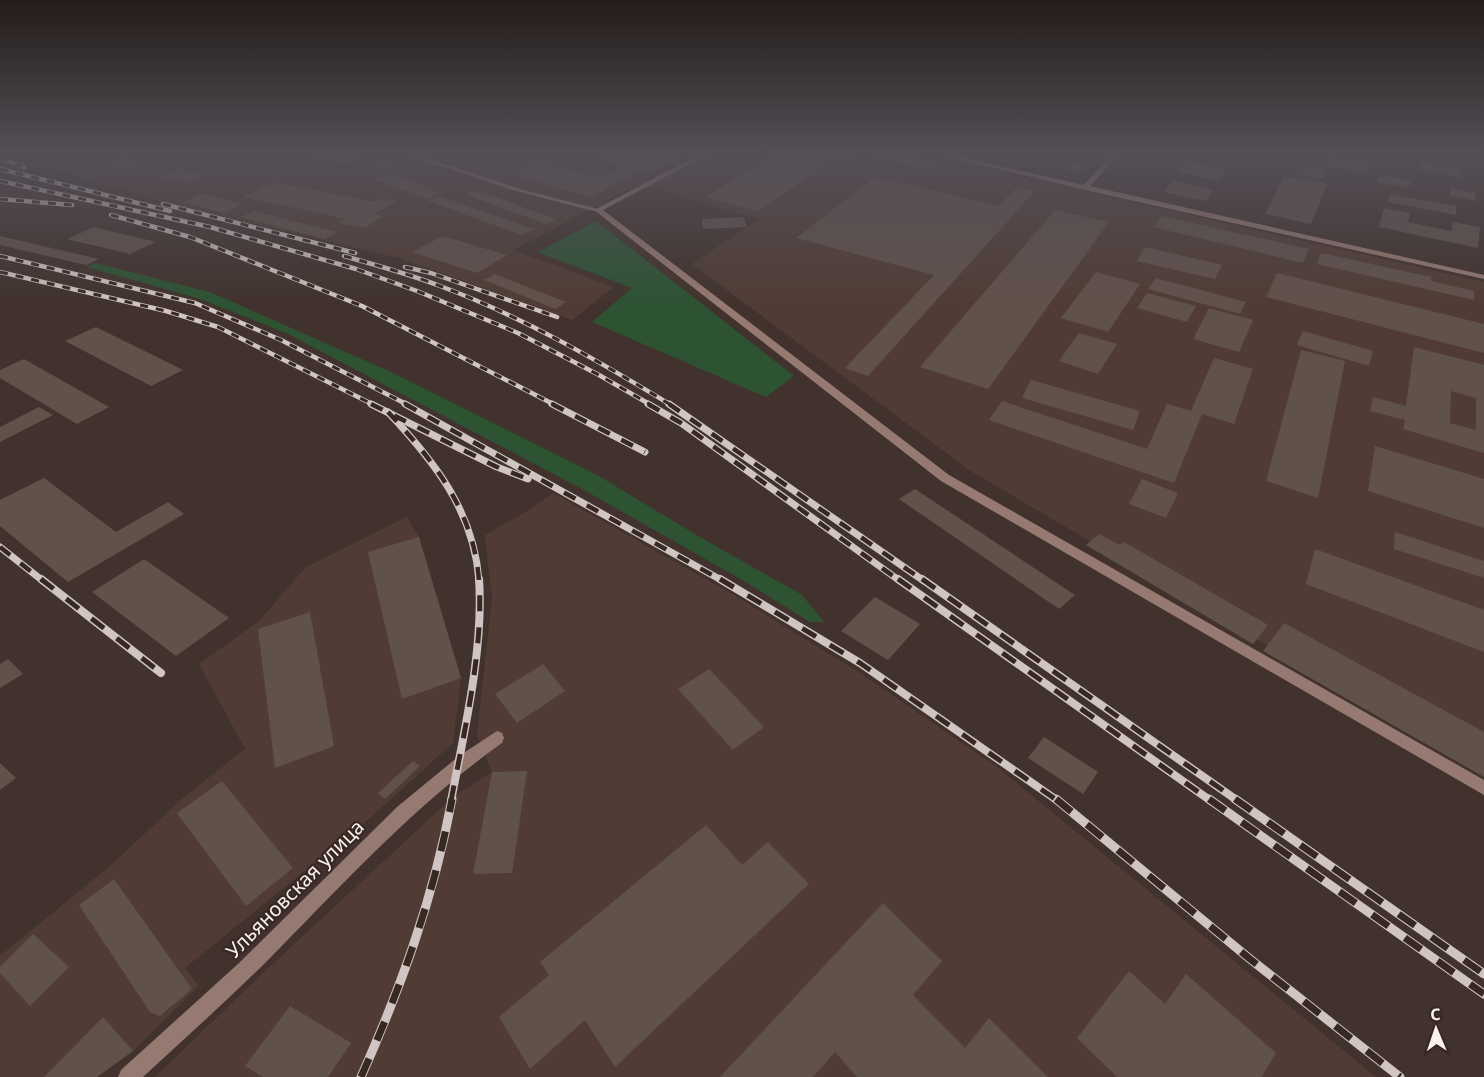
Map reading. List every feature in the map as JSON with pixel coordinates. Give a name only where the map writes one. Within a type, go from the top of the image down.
[{"type":"street","points":[[575,204],[598,210],[945,478],[1484,788]]},
{"type":"street","points":[[598,210],[609,204]]},
{"type":"street","points":[[1158,204],[1484,277]]},
{"type":"street","name":"Ульяновская улица","points":[[128,1077],[261,954],[394,818],[457,764],[497,738]]},
{"type":"shaded area","points":[[173,204],[600,204],[513,250],[614,287],[572,320],[399,258]]},
{"type":"shaded area","points":[[708,204],[1143,204],[1484,282],[1484,773],[969,470],[692,264],[759,219]]},
{"type":"shaded area","points":[[553,493],[739,598],[860,673],[997,767],[1376,1077],[155,1077],[263,973],[454,796],[492,772],[477,735],[492,599],[485,535],[531,509]]},
{"type":"shaded area","points":[[407,517],[419,537],[461,678],[453,743],[370,818],[185,968],[199,986],[133,1051],[97,1077],[0,1077],[0,956],[111,865],[184,797],[245,749],[199,664],[259,621],[305,568]]},
{"type":"green space","points":[[596,221],[794,376],[766,397],[592,322],[632,288],[538,252]]},
{"type":"green space","points":[[95,263],[210,292],[389,371],[599,476],[802,595],[824,622],[810,622],[744,581],[584,490],[288,334],[200,299],[87,267]]},
{"type":"building","points":[[191,204],[241,204],[224,213]]},
{"type":"building","points":[[277,204],[391,204],[374,214],[384,216],[364,228],[339,223],[346,219]]},
{"type":"building","points":[[437,204],[463,204],[533,229],[522,235]]},
{"type":"building","points":[[492,204],[515,204],[556,219],[546,224]]},
{"type":"building","points":[[732,204],[768,204],[758,211]]},
{"type":"building","points":[[840,204],[1023,204],[868,376],[845,368],[934,275],[796,238]]},
{"type":"building","points":[[1270,204],[1319,204],[1311,224],[1265,214]]},
{"type":"building","points":[[1400,204],[1456,206],[1456,215]]},
{"type":"building","points":[[1384,208],[1410,213],[1408,222],[1451,231],[1453,222],[1480,227],[1478,248],[1379,227]]},
{"type":"building","points":[[1055,210],[1109,222],[988,389],[920,367]]},
{"type":"building","points":[[254,211],[337,232],[325,239],[241,217]]},
{"type":"building","points":[[1162,216],[1309,249],[1303,263],[1153,227]]},
{"type":"building","points":[[744,217],[747,227],[703,229],[702,219]]},
{"type":"building","points":[[94,227],[156,242],[130,254],[67,239]]},
{"type":"building","points":[[0,236],[99,259],[86,265],[0,245]]},
{"type":"building","points":[[443,236],[507,255],[477,273],[412,252]]},
{"type":"building","points":[[1145,247],[1222,265],[1215,279],[1137,261]]},
{"type":"building","points":[[1321,253],[1431,277],[1431,281],[1474,291],[1474,300],[1317,264]]},
{"type":"building","points":[[1096,272],[1140,284],[1108,332],[1061,318]]},
{"type":"building","points":[[1277,273],[1484,324],[1484,353],[1266,297]]},
{"type":"building","points":[[495,274],[566,302],[555,309],[484,280]]},
{"type":"building","points":[[1156,278],[1246,302],[1240,314],[1148,289]]},
{"type":"building","points":[[1147,293],[1196,306],[1187,322],[1137,308]]},
{"type":"building","points":[[1209,308],[1253,320],[1239,352],[1193,339]]},
{"type":"building","points":[[96,327],[183,370],[151,386],[65,341]]},
{"type":"building","points":[[1303,331],[1373,351],[1369,366],[1297,345]]},
{"type":"building","points":[[1079,333],[1117,344],[1098,374],[1059,361]]},
{"type":"building","points":[[1414,347],[1484,365],[1484,453],[1403,429],[1405,420],[1370,411],[1373,397],[1406,406]],"holes":[[[1451,391],[1476,398],[1476,430],[1450,423]]]},
{"type":"building","points":[[1301,350],[1345,361],[1318,498],[1266,481]]},
{"type":"building","points":[[1214,358],[1253,369],[1234,424],[1202,414],[1174,483],[989,420],[1002,401],[1147,449],[1167,404],[1191,411]]},
{"type":"building","points":[[24,359],[109,407],[77,424],[0,378],[0,370]]},
{"type":"building","points":[[1031,380],[1140,411],[1133,430],[1022,398]]},
{"type":"building","points":[[39,407],[53,415],[0,442],[0,427]]},
{"type":"building","points":[[1375,446],[1484,479],[1484,528],[1368,491]]},
{"type":"building","points":[[44,478],[116,532],[168,502],[184,514],[68,582],[0,526],[0,500]]},
{"type":"building","points":[[1142,479],[1178,493],[1166,518],[1129,504]]},
{"type":"building","points":[[915,489],[1075,595],[1059,609],[899,499]]},
{"type":"building","points":[[1395,532],[1484,561],[1484,578],[1394,549]]},
{"type":"building","points":[[1099,534],[1120,545],[1124,542],[1268,625],[1253,644],[1086,545]]},
{"type":"building","points":[[419,537],[461,678],[402,699],[368,552]]},
{"type":"building","points":[[1315,549],[1484,610],[1484,652],[1306,584]]},
{"type":"building","points":[[144,559],[229,618],[176,656],[92,592]]},
{"type":"building","points":[[875,597],[920,624],[888,660],[841,631]]},
{"type":"building","points":[[310,612],[334,746],[275,768],[258,629]]},
{"type":"building","points":[[1284,623],[1484,732],[1484,777],[1263,651]]},
{"type":"building","points":[[8,659],[23,674],[0,688],[0,664]]},
{"type":"building","points":[[543,664],[565,691],[517,723],[495,694]]},
{"type":"building","points":[[709,669],[764,727],[733,750],[678,689]]},
{"type":"building","points":[[1044,737],[1098,772],[1083,794],[1028,758]]},
{"type":"building","points":[[413,761],[420,766],[385,799],[378,793]]},
{"type":"building","points":[[0,763],[16,778],[0,790]]},
{"type":"building","points":[[527,771],[512,873],[473,874],[492,772]]},
{"type":"building","points":[[222,781],[293,868],[246,906],[177,813]]},
{"type":"building","points":[[706,825],[742,865],[768,842],[809,884],[615,1067],[585,1020],[530,1069],[499,1017],[549,975],[540,962]]},
{"type":"building","points":[[114,879],[192,989],[160,1016],[150,1012],[79,905]]},
{"type":"building","points":[[883,903],[942,961],[913,995],[965,1048],[989,1018],[1048,1077],[857,1077],[835,1052],[813,1077],[720,1077]]},
{"type":"building","points":[[33,934],[69,967],[30,1006],[0,973],[0,967]]},
{"type":"building","points":[[1129,971],[1165,1004],[1186,974],[1276,1053],[1262,1077],[1117,1077],[1077,1038]]},
{"type":"building","points":[[290,1006],[351,1043],[328,1077],[263,1077],[245,1066]]},
{"type":"building","points":[[103,1017],[133,1051],[97,1077],[44,1077]]},
{"type":"railway","points":[[63,204],[72,205]]},
{"type":"railway","points":[[106,204],[210,227],[356,269],[417,291],[518,333],[651,405]]},
{"type":"railway","points":[[143,204],[170,211]]},
{"type":"railway","points":[[164,204],[355,253]]},
{"type":"railway","points":[[111,215],[190,237],[362,306],[555,405]]},
{"type":"railway","points":[[0,256],[195,303],[281,340],[408,405]]},
{"type":"railway","points":[[344,256],[428,282],[500,311],[587,355],[671,405]]},
{"type":"railway","points":[[405,267],[431,273],[557,317]]},
{"type":"railway","points":[[0,272],[166,311],[218,327],[374,405]]},
{"type":"railway","points":[[371,404],[389,413]]},
{"type":"railway","points":[[405,404],[723,581]]},
{"type":"railway","points":[[552,404],[645,452]]},
{"type":"railway","points":[[648,404],[681,423],[900,581]]},
{"type":"railway","points":[[669,404],[924,581]]},
{"type":"railway","points":[[389,413],[497,467],[528,479]]},
{"type":"railway","points":[[389,413],[421,449],[449,489],[469,532],[476,556],[479,581]]},
{"type":"railway","points":[[0,547],[43,581]]},
{"type":"railway","points":[[41,579],[161,673]]},
{"type":"railway","points":[[451,801],[476,662],[479,634],[479,579]]},
{"type":"railway","points":[[720,579],[860,663],[1058,801]]},
{"type":"railway","points":[[898,579],[1211,801]]},
{"type":"railway","points":[[922,579],[1238,801]]},
{"type":"railway","points":[[361,1077],[390,1009],[415,941],[436,871],[452,799]]},
{"type":"railway","points":[[1056,799],[1250,959],[1400,1077]]},
{"type":"railway","points":[[1209,799],[1484,994]]},
{"type":"railway","points":[[1235,799],[1484,974]]}]
